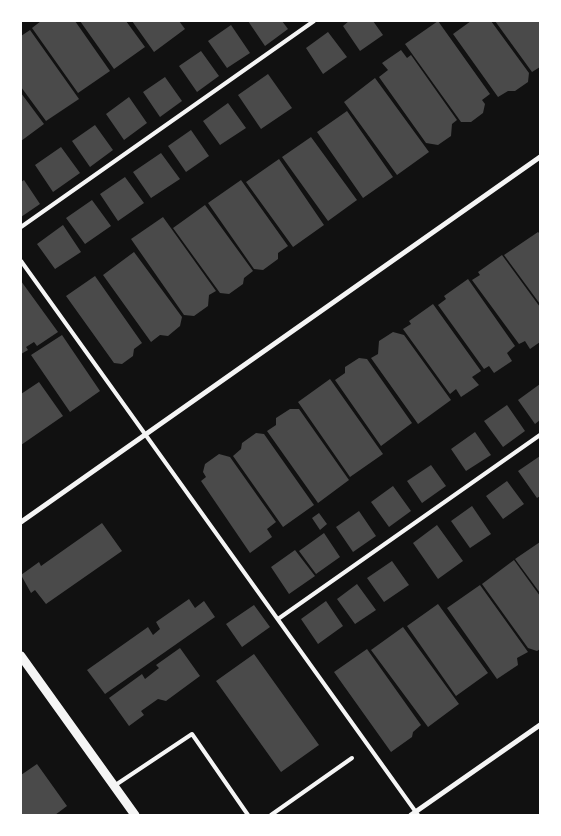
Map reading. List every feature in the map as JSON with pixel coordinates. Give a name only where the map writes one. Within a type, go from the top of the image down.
[{"type":"street","points":[[21,522],[540,157]]},
{"type":"street","points":[[21,656],[135,815]]},
{"type":"street","points":[[415,814],[540,724]]},
{"type":"lane","points":[[21,228],[314,21]]},
{"type":"lane","points":[[21,261],[278,619],[415,814]]},
{"type":"lane","points":[[278,619],[540,434]]},
{"type":"lane","points":[[114,786],[192,734],[248,815]]},
{"type":"lane","points":[[271,815],[352,758]]},
{"type":"building","points":[[41,21],[75,21],[110,71],[78,93],[32,28]]},
{"type":"building","points":[[80,21],[126,21],[145,47],[114,69]]},
{"type":"building","points":[[132,21],[179,21],[185,29],[154,52]]},
{"type":"building","points":[[248,21],[282,21],[288,29],[265,46]]},
{"type":"building","points":[[349,21],[373,21],[383,35],[360,51],[343,26]]},
{"type":"building","points":[[438,21],[490,94],[482,100],[485,104],[483,113],[471,122],[461,122],[405,44]]},
{"type":"building","points":[[471,21],[491,21],[529,73],[528,82],[515,91],[508,91],[498,97],[453,34]]},
{"type":"building","points":[[495,21],[540,21],[540,67],[532,72]]},
{"type":"building","points":[[231,25],[250,53],[227,68],[208,41]]},
{"type":"building","points":[[30,30],[79,99],[46,121],[21,87],[21,36]]},
{"type":"building","points":[[328,32],[347,57],[323,74],[306,48]]},
{"type":"building","points":[[401,50],[407,58],[411,55],[457,120],[452,124],[451,136],[438,145],[426,143],[379,77],[388,70],[382,63]]},
{"type":"building","points":[[201,51],[219,76],[197,92],[179,66]]},
{"type":"building","points":[[268,74],[292,108],[261,129],[238,95]]},
{"type":"building","points":[[165,77],[182,101],[160,117],[143,92]]},
{"type":"building","points":[[375,78],[429,152],[397,175],[344,102]]},
{"type":"building","points":[[21,93],[44,124],[21,141]]},
{"type":"building","points":[[129,97],[147,123],[124,140],[106,114]]},
{"type":"building","points":[[228,103],[246,128],[220,145],[203,121]]},
{"type":"building","points":[[347,111],[393,177],[363,198],[317,132]]},
{"type":"building","points":[[95,125],[113,150],[90,167],[72,141]]},
{"type":"building","points":[[191,130],[209,156],[186,172],[168,146]]},
{"type":"building","points":[[311,137],[357,200],[328,221],[282,157]]},
{"type":"building","points":[[61,147],[80,173],[53,192],[35,165]]},
{"type":"building","points":[[161,153],[180,179],[151,198],[133,172]]},
{"type":"building","points":[[279,159],[324,225],[293,247],[246,182]]},
{"type":"building","points":[[125,177],[144,203],[118,221],[100,194]]},
{"type":"building","points":[[24,180],[40,204],[21,217],[21,182]]},
{"type":"building","points":[[241,180],[288,246],[278,253],[278,259],[263,270],[254,269],[208,203]]},
{"type":"building","points":[[92,200],[111,226],[85,244],[66,218]]},
{"type":"building","points":[[205,205],[253,271],[244,278],[243,284],[229,294],[220,293],[173,228]]},
{"type":"building","points":[[163,217],[216,291],[209,295],[208,306],[194,316],[184,315],[131,239]]},
{"type":"building","points":[[63,225],[81,252],[55,269],[37,244]]},
{"type":"building","points":[[538,232],[540,234],[540,304],[504,255]]},
{"type":"building","points":[[134,252],[182,317],[180,326],[168,336],[160,335],[151,342],[103,275]]},
{"type":"building","points":[[502,255],[540,307],[540,342],[530,349],[525,341],[519,344],[472,280],[480,275],[478,272]]},
{"type":"building","points":[[95,276],[142,343],[134,349],[133,356],[122,364],[114,363],[66,296]]},
{"type":"building","points":[[468,279],[515,346],[507,353],[512,361],[494,373],[489,366],[484,369],[438,305],[446,299],[444,296]]},
{"type":"building","points":[[21,281],[58,332],[37,346],[34,342],[26,347],[28,350],[21,354]]},
{"type":"building","points":[[433,304],[481,371],[472,377],[479,385],[461,397],[456,389],[450,394],[403,329],[411,324],[409,321]]},
{"type":"building","points":[[393,332],[404,335],[451,400],[418,424],[371,358],[378,354],[379,341]]},
{"type":"building","points":[[62,335],[100,391],[70,412],[31,355]]},
{"type":"building","points":[[359,358],[367,359],[412,423],[381,446],[335,380],[345,373],[345,367]]},
{"type":"building","points":[[330,379],[383,454],[350,477],[298,402]]},
{"type":"building","points":[[39,382],[63,416],[21,445],[21,394]]},
{"type":"building","points":[[540,384],[540,420],[535,424],[518,400]]},
{"type":"building","points":[[507,405],[525,431],[503,447],[484,421]]},
{"type":"building","points":[[290,409],[299,409],[349,480],[318,503],[267,431],[276,425],[276,418]]},
{"type":"building","points":[[475,432],[491,455],[466,471],[451,449]]},
{"type":"building","points":[[256,433],[264,434],[314,505],[283,527],[233,456],[241,449],[242,443]]},
{"type":"building","points":[[219,454],[230,457],[276,522],[267,529],[272,537],[250,553],[201,481],[206,477],[203,472],[205,464]]},
{"type":"building","points":[[540,456],[540,496],[537,498],[518,471]]},
{"type":"building","points":[[431,465],[446,486],[422,503],[407,481]]},
{"type":"building","points":[[507,481],[524,504],[503,519],[486,496]]},
{"type":"building","points":[[393,486],[411,511],[389,527],[371,502]]},
{"type":"building","points":[[472,506],[491,534],[470,548],[451,521]]},
{"type":"building","points":[[359,511],[376,536],[353,552],[336,527]]},
{"type":"building","points":[[319,513],[327,524],[320,530],[312,518]]},
{"type":"building","points":[[102,523],[122,551],[46,604],[35,590],[31,593],[21,575],[39,562],[41,566]]},
{"type":"building","points":[[437,525],[463,561],[438,579],[413,543]]},
{"type":"building","points":[[324,533],[340,557],[316,574],[299,551]]},
{"type":"building","points":[[540,542],[540,593],[515,559]]},
{"type":"building","points":[[295,550],[315,576],[289,594],[271,567]]},
{"type":"building","points":[[514,560],[540,596],[540,649],[537,651],[528,648],[482,584]]},
{"type":"building","points":[[392,561],[409,585],[384,602],[367,578]]},
{"type":"building","points":[[357,584],[376,610],[355,624],[337,599]]},
{"type":"building","points":[[480,585],[528,652],[517,658],[518,665],[497,679],[447,608]]},
{"type":"building","points":[[189,599],[195,608],[204,601],[215,617],[105,694],[87,670],[148,627],[153,635],[160,629],[156,622]]},
{"type":"building","points":[[326,601],[343,626],[318,644],[301,619]]},
{"type":"building","points":[[438,604],[488,673],[456,696],[407,626]]},
{"type":"building","points":[[254,605],[270,627],[242,647],[226,624]]},
{"type":"building","points":[[403,627],[459,704],[428,727],[371,650]]},
{"type":"building","points":[[180,648],[200,676],[166,701],[158,699],[141,711],[144,715],[129,726],[109,698],[142,674],[145,679],[159,668],[156,665]]},
{"type":"building","points":[[367,649],[421,725],[413,732],[412,737],[391,752],[334,672]]},
{"type":"building","points":[[254,654],[319,745],[281,772],[216,681]]},
{"type":"building","points":[[37,764],[67,806],[55,815],[21,815],[21,775]]}]
